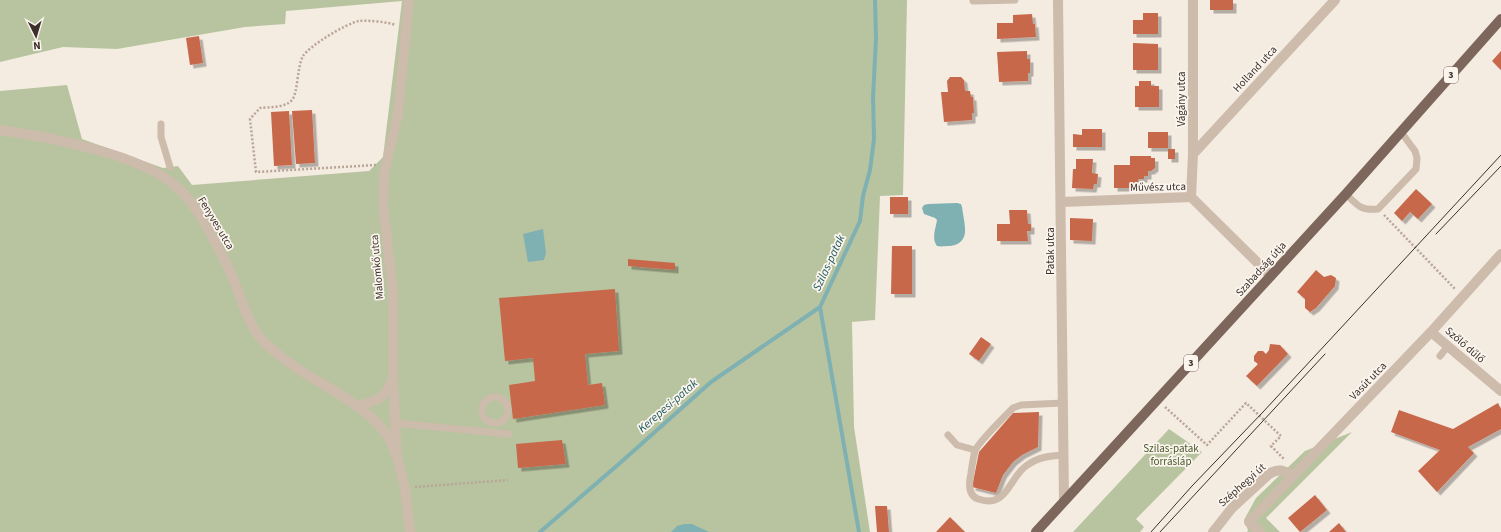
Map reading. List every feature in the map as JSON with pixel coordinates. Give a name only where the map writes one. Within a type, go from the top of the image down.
[{"type":"main road","name":"Szabadság útja","points":[[1036,532],[1346,194],[1501,19]]},
{"type":"street","name":"Malomkő utca","points":[[409,0],[398,113],[384,174],[383,204],[393,292],[393,378],[397,457],[405,488],[410,532]]},
{"type":"street","name":"Patak utca","points":[[1058,0],[1062,202],[1064,501]]},
{"type":"street","name":"Vágány utca","points":[[1191,197],[1193,154],[1193,0]]},
{"type":"street","name":"Holland utca","points":[[1193,154],[1331,2]]},
{"type":"street","name":"Fenyves utca","points":[[0,130],[72,144],[125,158],[161,176],[177,186],[195,208],[217,246],[232,274],[252,324],[262,340],[293,366],[368,415],[380,427],[390,441],[397,457]]},
{"type":"street","name":"Művész utca","points":[[1062,202],[1191,197],[1271,276]]},
{"type":"street","name":"Vasút utca","points":[[1260,532],[1249,522],[1432,332],[1501,254]]},
{"type":"street","name":"Szőlő dűlő","points":[[1432,332],[1501,392]]},
{"type":"street","points":[[356,406],[369,404],[383,395],[389,388],[393,378]]},
{"type":"street","name":"Széphegyi út","points":[[1213,532],[1232,508],[1269,474],[1280,470],[1294,474]]},
{"type":"lane","points":[[973,1],[1015,0]]},
{"type":"lane","points":[[161,124],[161,137],[170,167]]},
{"type":"lane","points":[[1346,194],[1360,208],[1371,210],[1378,209],[1416,169],[1417,158],[1415,151],[1401,132]]},
{"type":"lane","points":[[1432,332],[1442,333]]},
{"type":"lane","points":[[1440,356],[1448,346]]},
{"type":"lane","points":[[1063,403],[1021,405],[1013,408],[975,450],[969,484],[970,491],[974,498],[986,500],[998,499],[1004,495],[1024,467],[1037,459],[1048,456],[1064,455]]},
{"type":"lane","points":[[395,423],[509,434]]},
{"type":"lane","points":[[492,432],[493,423]]},
{"type":"lane","points":[[948,435],[957,445],[975,450]]},
{"type":"path","points":[[384,174],[375,164],[256,172],[250,119],[260,108],[282,106],[291,102],[294,97],[303,56],[312,46],[346,26],[359,21],[394,24],[406,30]]},
{"type":"path","points":[[1378,209],[1463,298]]},
{"type":"path","points":[[1157,400],[1207,445],[1246,403],[1281,436],[1271,446],[1294,474]]},
{"type":"path","points":[[405,488],[508,480]]},
{"type":"green space","points":[[0,0],[907,0],[903,195],[880,196],[875,320],[852,322],[854,427],[870,532],[0,532],[0,91],[67,85],[82,139],[163,168],[178,166],[192,185],[369,171],[383,157],[402,1],[286,11],[285,24],[245,27],[117,49],[63,47],[0,62]]},
{"type":"green space","name":"Szilas-patak forrásláp","points":[[1169,429],[1202,452],[1136,519],[1144,527],[1140,532],[1073,532]]},
{"type":"green space","points":[[1352,432],[1266,518],[1280,532],[1247,532],[1248,530],[1244,520],[1256,498],[1305,451]]},
{"type":"water","points":[[928,204],[961,204],[962,207],[965,226],[964,237],[957,244],[950,246],[937,246],[934,240],[934,233],[937,220],[924,214],[922,208],[924,205]]},
{"type":"water","points":[[543,229],[546,253],[544,260],[528,262],[523,234]]},
{"type":"water","points":[[692,524],[709,532],[671,532],[677,526]]},
{"type":"building","points":[[1210,0],[1233,0],[1233,10],[1210,10]]},
{"type":"building","points":[[1143,13],[1158,13],[1158,34],[1133,34],[1133,20],[1143,20]]},
{"type":"building","points":[[1032,14],[1033,24],[1035,24],[1036,37],[997,39],[997,23],[1013,23],[1013,15]]},
{"type":"building","points":[[199,36],[203,63],[190,65],[186,38]]},
{"type":"building","points":[[1133,43],[1158,44],[1158,70],[1133,70]]},
{"type":"building","points":[[1027,51],[1027,59],[1030,59],[1030,73],[1028,73],[1028,81],[999,82],[997,52]]},
{"type":"building","points":[[1501,51],[1501,70],[1492,61]]},
{"type":"building","points":[[950,77],[961,77],[964,80],[965,91],[970,91],[971,97],[973,97],[974,113],[972,113],[972,120],[944,122],[941,92],[948,92],[947,81]]},
{"type":"building","points":[[1139,81],[1151,81],[1151,86],[1159,86],[1159,107],[1135,107],[1135,86],[1139,86]]},
{"type":"building","points":[[312,110],[315,163],[296,164],[292,111]]},
{"type":"building","points":[[289,111],[292,165],[274,166],[271,112]]},
{"type":"building","points":[[1082,129],[1102,129],[1102,147],[1073,147],[1073,134],[1082,135]]},
{"type":"building","points":[[1148,132],[1168,132],[1168,148],[1148,148]]},
{"type":"building","points":[[1168,149],[1175,149],[1175,159],[1168,159]]},
{"type":"building","points":[[1130,156],[1151,156],[1151,158],[1155,158],[1155,168],[1148,171],[1148,176],[1144,176],[1144,179],[1138,179],[1138,188],[1114,188],[1114,165],[1130,165]]},
{"type":"building","points":[[1076,159],[1093,159],[1092,173],[1098,174],[1097,184],[1094,184],[1093,189],[1072,188],[1073,169],[1076,169]]},
{"type":"building","points":[[1416,189],[1432,204],[1418,219],[1410,212],[1402,221],[1394,213]]},
{"type":"building","points":[[890,197],[908,197],[908,214],[890,214]]},
{"type":"building","points":[[1009,210],[1027,210],[1028,224],[1031,224],[1031,231],[1027,231],[1028,241],[997,241],[997,224],[1010,224]]},
{"type":"building","points":[[1070,218],[1093,219],[1092,241],[1070,240]]},
{"type":"building","points":[[892,246],[912,246],[912,294],[891,294]]},
{"type":"building","points":[[628,259],[675,263],[675,270],[628,266]]},
{"type":"building","points":[[1316,270],[1324,277],[1331,275],[1336,278],[1335,286],[1316,308],[1310,312],[1305,308],[1305,299],[1297,292]]},
{"type":"building","points":[[615,289],[619,351],[585,354],[588,385],[602,383],[605,405],[513,419],[509,385],[535,381],[533,358],[505,361],[499,298]]},
{"type":"building","points":[[981,337],[991,344],[979,361],[969,354]]},
{"type":"building","points":[[1270,344],[1280,345],[1288,354],[1257,386],[1246,376],[1258,364],[1254,361],[1254,356],[1258,351],[1263,351],[1266,354],[1269,350]]},
{"type":"building","points":[[1498,403],[1501,409],[1501,429],[1468,447],[1474,453],[1437,492],[1418,471],[1440,450],[1391,432],[1399,410],[1453,429]]},
{"type":"building","points":[[1039,412],[1038,447],[1022,455],[1013,462],[1003,475],[996,493],[972,487],[979,452],[1013,413]]},
{"type":"building","points":[[562,440],[566,464],[518,468],[516,444]]},
{"type":"building","points":[[1315,495],[1327,510],[1300,532],[1288,518]]},
{"type":"building","points":[[875,506],[887,506],[889,532],[877,532]]},
{"type":"building","points":[[950,517],[965,532],[936,532]]},
{"type":"building","points":[[1339,523],[1346,532],[1329,532]]},
{"type":"waterway","name":"Szilas-patak","points":[[859,532],[820,307],[860,221],[863,196],[870,170],[874,139],[873,97],[876,39],[875,0]]},
{"type":"waterway","name":"Kerepesi-patak","points":[[540,532],[711,382],[820,307]]},
{"type":"tram line","points":[[1151,532],[1192,486],[1263,412],[1501,155]]},
{"type":"tram line","points":[[1436,234],[1501,166]]},
{"type":"tram line","points":[[1160,532],[1325,354]]}]
